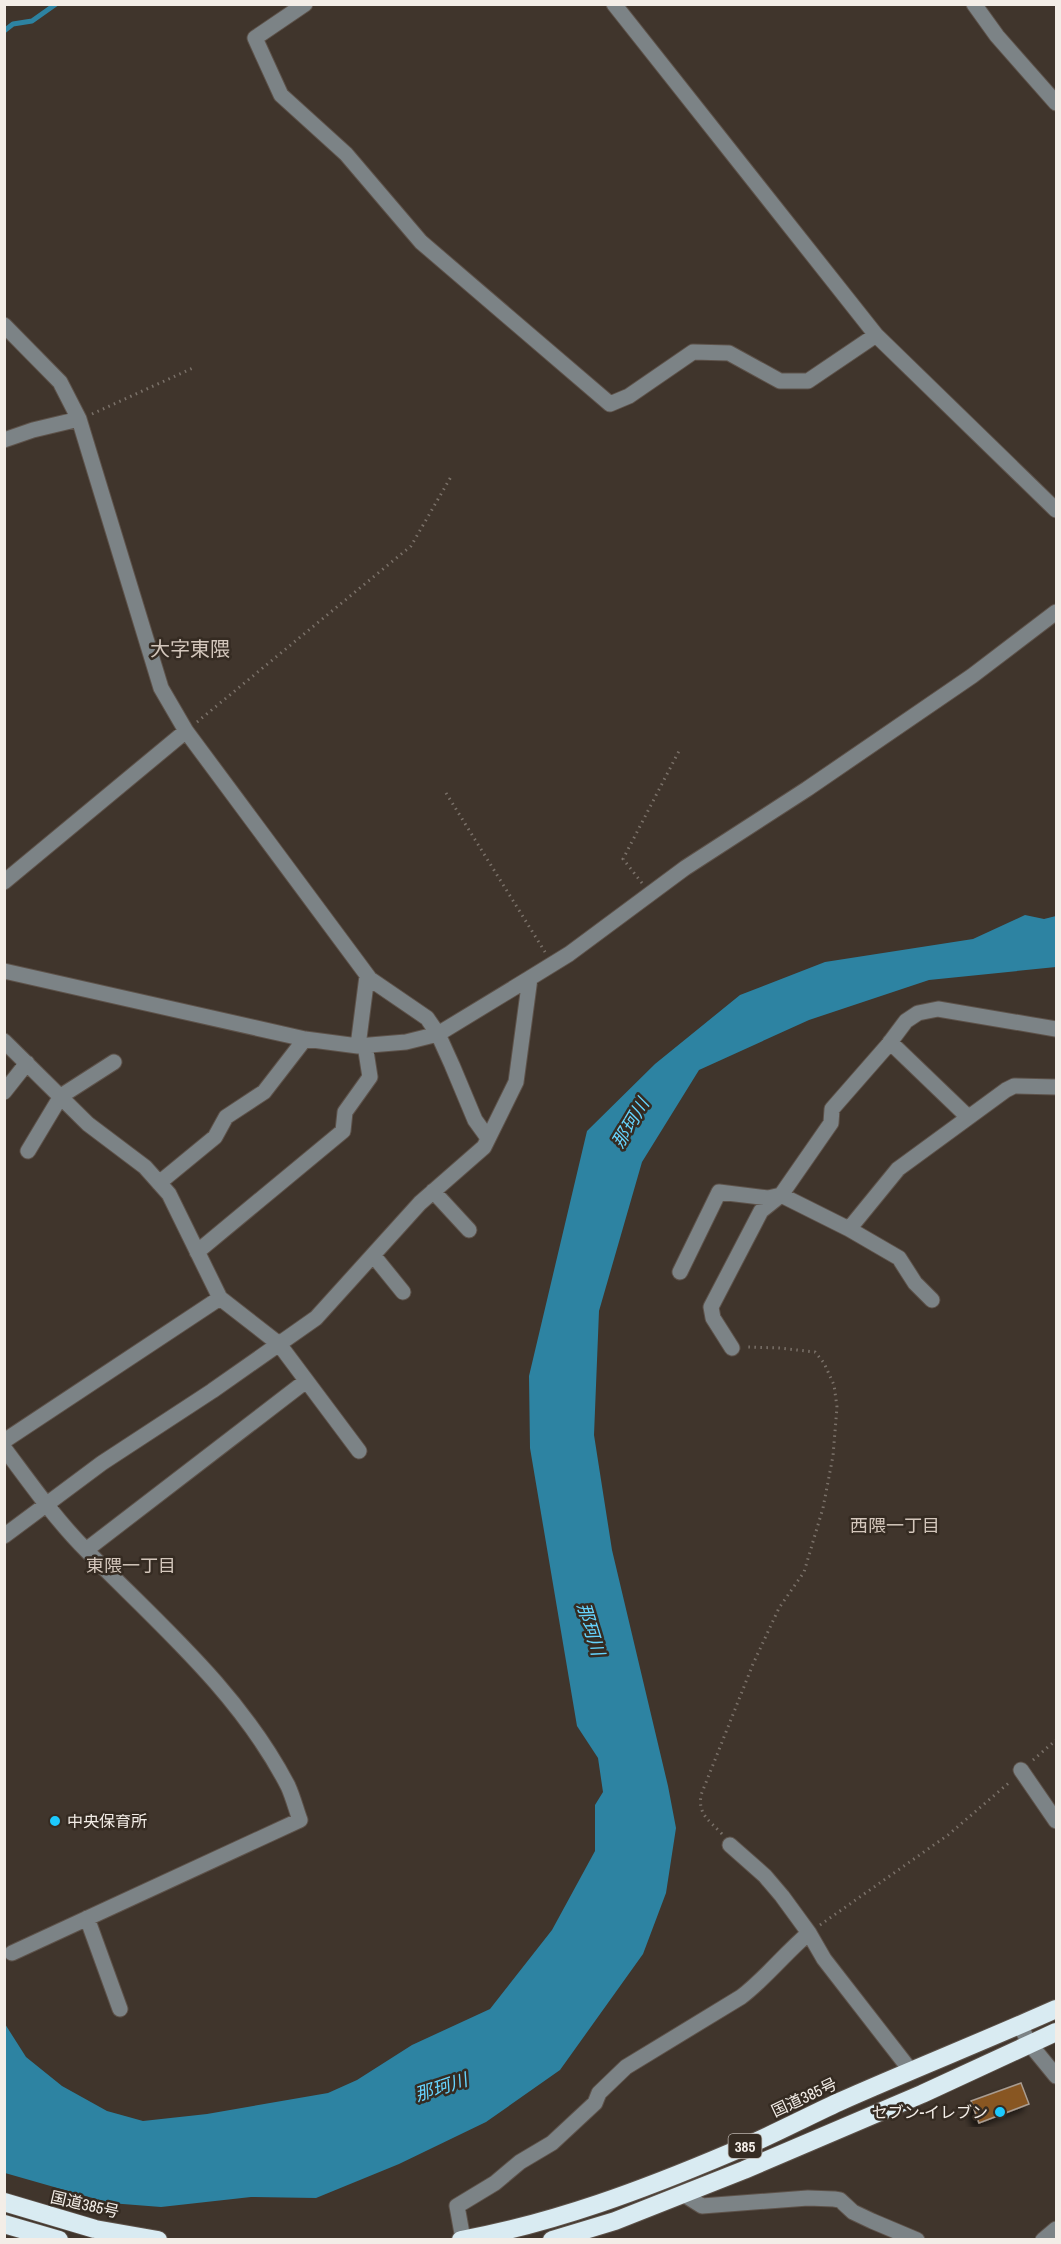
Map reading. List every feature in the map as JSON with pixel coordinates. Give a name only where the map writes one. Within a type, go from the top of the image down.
[{"type":"highway","name":"国道385号","points":[[462,2239],[554,2218],[625,2194],[734,2152],[911,2071],[1056,2009]]},
{"type":"highway","name":"385","points":[[552,2240],[615,2221],[683,2194],[922,2094],[1056,2032]]},
{"type":"highway","name":"国道385号","points":[[4,2202],[95,2229],[158,2240]]},
{"type":"highway","points":[[4,2224],[59,2240]]},
{"type":"street","points":[[305,4],[255,38],[281,95],[346,154],[421,242],[610,404],[629,396],[693,352],[729,352],[780,381],[808,381],[876,335]]},
{"type":"street","points":[[614,4],[876,335],[1056,510]]},
{"type":"street","points":[[975,4],[997,36],[1056,103]]},
{"type":"street","points":[[4,325],[60,382],[79,419],[161,688],[186,731],[367,976],[427,1018],[438,1034],[476,1120],[488,1138]]},
{"type":"street","points":[[4,440],[33,430],[79,419]]},
{"type":"street","points":[[4,970],[305,1039],[361,1046],[406,1042],[438,1034],[553,964],[686,868],[807,789],[972,676],[1056,612]]},
{"type":"street","points":[[4,882],[186,731]]},
{"type":"street","points":[[197,1252],[343,1131],[345,1112],[370,1077],[361,1046],[367,976]]},
{"type":"street","points":[[4,1536],[102,1463],[212,1391],[316,1318],[433,1191],[484,1147],[516,1082],[530,978]]},
{"type":"street","points":[[732,1348],[713,1318],[711,1307],[761,1211],[781,1195],[831,1123],[832,1109],[906,1021],[918,1013],[938,1010],[1056,1029]]},
{"type":"street","points":[[159,1183],[215,1137],[226,1117],[264,1092],[305,1039]]},
{"type":"street","points":[[4,1041],[88,1124],[145,1167],[169,1194],[220,1298],[279,1344],[360,1451]]},
{"type":"street","points":[[890,1042],[968,1117]]},
{"type":"street","points":[[28,1151],[62,1096],[114,1062]]},
{"type":"street","points":[[4,1092],[27,1063]]},
{"type":"street","points":[[849,1229],[898,1169],[968,1117],[1014,1086],[1056,1087]]},
{"type":"street","points":[[433,1191],[469,1230]]},
{"type":"street","points":[[680,1272],[719,1192],[768,1198],[781,1195],[849,1229],[899,1258],[915,1283],[932,1300]]},
{"type":"street","points":[[373,1255],[403,1292]]},
{"type":"street","points":[[4,1441],[220,1298]]},
{"type":"street","points":[[86,1550],[306,1381]]},
{"type":"street","points":[[4,1448],[46,1504],[86,1550],[202,1667],[258,1735],[288,1788],[300,1820],[12,1953]]},
{"type":"street","points":[[1021,1770],[1056,1821]]},
{"type":"street","points":[[730,1845],[765,1876],[809,1933],[824,1959],[857,2004],[911,2071]]},
{"type":"street","points":[[87,1918],[120,2010]]},
{"type":"street","points":[[462,2239],[457,2206],[495,2183],[520,2162],[552,2143],[595,2103],[599,2093],[626,2067],[748,1992],[809,1933]]},
{"type":"street","points":[[1020,2025],[1029,2043],[1056,2076]]},
{"type":"street","points":[[683,2194],[702,2206],[808,2198],[840,2200],[853,2211],[872,2221],[917,2240]]},
{"type":"street","points":[[1043,2240],[1056,2229]]},
{"type":"path","points":[[79,419],[195,367]]},
{"type":"path","points":[[186,731],[411,546],[452,475]]},
{"type":"path","points":[[650,894],[623,859],[679,751]]},
{"type":"path","points":[[446,794],[553,964]]},
{"type":"path","points":[[730,1845],[702,1814],[699,1806],[701,1795],[757,1655],[779,1608],[804,1572],[825,1497],[833,1456],[837,1407],[834,1385],[824,1363],[815,1352],[779,1348],[732,1348]]},
{"type":"path","points":[[809,1933],[948,1835],[990,1801],[1056,1740]]},
{"type":"water","name":"那珂川","points":[[1025,915],[1044,919],[1056,916],[1056,967],[929,980],[809,1020],[699,1070],[642,1162],[599,1311],[594,1435],[612,1550],[676,1828],[666,1893],[643,1954],[560,2070],[486,2122],[399,2164],[316,2198],[251,2197],[161,2207],[110,2203],[5,2173],[5,2024],[26,2057],[62,2086],[107,2111],[143,2121],[207,2114],[328,2093],[357,2080],[412,2045],[490,2009],[552,1930],[595,1851],[595,1805],[603,1792],[598,1758],[577,1726],[530,1448],[529,1376],[587,1131],[655,1064],[740,995],[825,962],[973,939]]},
{"type":"building","points":[[1021,2083],[1029,2104],[979,2123],[971,2101]]},
{"type":"waterway","points":[[4,31],[13,24],[32,21],[56,4]]},
{"type":"place","name":"中央保育所","points":[[55,1821]]},
{"type":"place","name":"セブン-イレブン","points":[[1000,2112]]},
{"type":"district","name":"大字東隈","points":[[190,648]]},
{"type":"district","name":"西隈一丁目","points":[[895,1525]]},
{"type":"district","name":"東隈一丁目","points":[[131,1565]]}]
